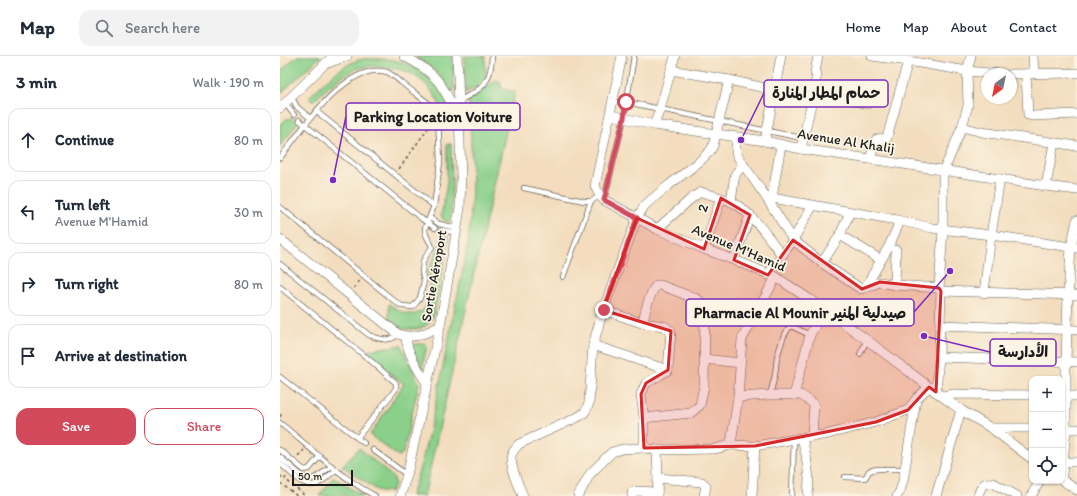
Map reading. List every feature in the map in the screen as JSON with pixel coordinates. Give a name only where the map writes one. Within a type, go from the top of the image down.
[{"type":"street","points":[[286,102],[332,56]]},
{"type":"street","points":[[324,64],[347,56]]},
{"type":"street","points":[[404,56],[427,70],[435,77],[447,93],[459,118]]},
{"type":"street","name":"Sortie Aéroport","points":[[400,496],[407,475],[440,326],[457,231],[460,207],[461,177],[456,56]]},
{"type":"street","points":[[602,198],[595,186],[611,115],[622,56]]},
{"type":"street","points":[[654,125],[675,56]]},
{"type":"street","points":[[765,141],[781,56]]},
{"type":"street","points":[[801,149],[802,138],[814,91],[818,56]]},
{"type":"street","points":[[872,56],[981,72]]},
{"type":"street","points":[[936,392],[939,358],[943,170],[962,127],[968,105],[967,71],[971,56]]},
{"type":"street","points":[[1033,56],[1030,74],[1028,115],[1077,114]]},
{"type":"street","points":[[870,159],[876,140],[887,138],[908,61]]},
{"type":"street","points":[[671,70],[729,80],[774,90]]},
{"type":"street","points":[[1017,74],[1077,73]]},
{"type":"street","points":[[523,496],[512,465],[511,458],[513,452],[519,444],[584,414],[589,403],[593,345],[637,218],[645,205],[710,151],[713,146],[729,80]]},
{"type":"street","points":[[814,91],[867,104]]},
{"type":"street","name":"Avenue Al Khalij","points":[[611,115],[654,125],[765,141],[801,149],[1077,190]]},
{"type":"street","points":[[962,127],[982,132],[1077,146]]},
{"type":"street","points":[[736,137],[736,152],[738,157],[770,199],[793,240],[822,263],[861,289],[880,282],[940,290],[984,293],[1072,295]]},
{"type":"street","points":[[1046,186],[1054,143]]},
{"type":"street","points":[[770,199],[780,145]]},
{"type":"street","points":[[731,202],[736,173],[743,165]]},
{"type":"street","points":[[984,293],[1000,179]]},
{"type":"street","points":[[656,229],[693,197],[701,192],[731,202],[750,215],[782,255]]},
{"type":"street","name":"Avenue M'Hamid","points":[[602,198],[656,229],[772,276],[824,309],[936,392],[961,410],[991,428],[1029,457]]},
{"type":"street","name":"2","points":[[704,249],[721,198]]},
{"type":"street","points":[[770,199],[813,205],[897,223],[942,230],[991,235],[1074,248]]},
{"type":"street","points":[[730,445],[738,397],[742,339],[782,255],[793,240],[813,205]]},
{"type":"street","points":[[822,263],[840,235],[850,212]]},
{"type":"street","points":[[734,260],[750,215]]},
{"type":"street","points":[[1065,378],[1066,329],[1072,295],[1077,220]]},
{"type":"street","points":[[895,285],[892,249],[897,223]]},
{"type":"street","points":[[840,235],[881,260]]},
{"type":"street","points":[[280,239],[402,335],[427,383]]},
{"type":"street","points":[[865,288],[881,260],[892,249]]},
{"type":"street","points":[[642,323],[652,294],[657,285],[697,298],[705,308],[704,386],[700,405],[691,413],[644,418]]},
{"type":"street","points":[[794,395],[810,335],[824,309]]},
{"type":"street","points":[[604,310],[642,323],[664,326],[671,331],[668,370],[646,383],[641,394],[644,418],[644,448]]},
{"type":"street","points":[[940,325],[1077,330]]},
{"type":"street","points":[[402,335],[417,336],[440,326]]},
{"type":"street","points":[[593,345],[668,370]]},
{"type":"street","points":[[939,358],[1077,362]]},
{"type":"street","points":[[704,359],[740,363]]},
{"type":"street","points":[[578,496],[590,474],[612,452],[623,449],[714,449],[723,448],[730,445],[755,446],[824,435],[876,422],[908,410],[917,398],[936,392],[953,394],[1029,395]]},
{"type":"street","points":[[738,397],[801,395],[814,404],[812,436]]},
{"type":"street","points":[[1065,396],[1077,396]]},
{"type":"street","points":[[897,496],[900,491],[906,469],[917,398]]},
{"type":"street","points":[[936,496],[961,410]]},
{"type":"street","points":[[991,428],[1029,428]]},
{"type":"street","points":[[1065,429],[1077,429]]},
{"type":"street","points":[[798,439],[806,455],[809,479],[808,496]]},
{"type":"street","points":[[752,496],[755,446]]},
{"type":"street","points":[[632,496],[634,490],[657,494],[657,450]]},
{"type":"street","points":[[1065,462],[1077,462]]},
{"type":"street","points":[[658,478],[702,482],[706,486],[704,496]]},
{"type":"street","points":[[978,496],[981,486],[990,482],[1017,496]]},
{"type":"street","points":[[1065,482],[1077,490]]},
{"type":"street","points":[[1031,496],[1038,484]]},
{"type":"lane","points":[[458,101],[475,92],[487,82],[491,72],[492,56]]},
{"type":"lane","points":[[524,188],[584,201],[602,198],[624,118],[634,56]]},
{"type":"lane","points":[[280,158],[316,110],[344,84],[361,75],[379,71],[390,74],[431,105],[438,114],[440,162],[434,206],[424,231],[432,247],[423,261],[422,273],[424,281],[420,298],[412,307],[402,306],[397,303],[280,207]]},
{"type":"lane","points":[[286,102],[294,115]]},
{"type":"lane","points":[[286,102],[297,107],[310,118]]},
{"type":"lane","points":[[626,102],[802,138]]},
{"type":"lane","points":[[316,110],[434,206]]},
{"type":"lane","points":[[299,120],[426,223],[435,228]]},
{"type":"lane","points":[[563,277],[591,200]]},
{"type":"lane","points":[[430,218],[439,224],[457,231]]},
{"type":"lane","points":[[442,230],[457,231]]},
{"type":"lane","points":[[280,264],[369,335],[384,340],[402,335]]},
{"type":"lane","points":[[280,287],[396,383],[395,390],[357,438]]},
{"type":"lane","points":[[770,395],[775,375],[776,357],[788,329],[791,326],[810,335]]},
{"type":"lane","points":[[860,354],[867,340]]},
{"type":"lane","points":[[280,377],[364,443]]},
{"type":"lane","points":[[280,423],[336,470],[360,488],[375,496]]},
{"type":"lane","points":[[792,496],[798,439]]},
{"type":"lane","points":[[280,450],[304,470],[309,469],[320,456]]},
{"type":"lane","points":[[373,450],[407,475]]},
{"type":"lane","points":[[280,457],[303,477],[310,480],[317,477],[332,466]]},
{"type":"lane","points":[[280,463],[309,485],[317,485],[336,470]]},
{"type":"lane","points":[[845,477],[865,478],[869,470],[906,469]]},
{"type":"path","points":[[394,174],[428,128]]},
{"type":"path","points":[[280,417],[282,412]]},
{"type":"path","points":[[280,478],[284,474]]},
{"type":"path","points":[[285,478],[285,480],[303,494],[303,496]]},
{"type":"path","points":[[280,483],[297,496]]},
{"type":"highlighted area","points":[[721,198],[750,215],[734,260],[768,275],[793,240],[862,289],[880,282],[939,288],[941,291],[936,392],[929,387],[908,410],[876,422],[755,446],[644,448],[641,394],[646,383],[668,370],[671,331],[603,310],[637,218],[704,249]]},
{"type":"green space","points":[[297,56],[321,56],[280,94],[280,72]]},
{"type":"green space","points":[[415,56],[453,56],[454,91],[452,91],[433,69]]},
{"type":"green space","points":[[464,56],[485,56],[486,78],[478,86],[466,93]]},
{"type":"green space","points":[[363,59],[393,60],[417,69],[440,91],[446,101],[451,121],[446,122],[437,100],[424,82],[406,71],[394,68],[374,66],[359,68],[341,77],[313,101],[309,97],[341,69],[355,61]]},
{"type":"green space","points":[[496,80],[501,82],[500,86],[502,86],[502,89],[515,92],[424,496],[411,496],[423,456],[433,414],[463,270],[469,233],[472,183],[469,100]]},
{"type":"green space","points":[[292,118],[298,122],[280,146],[280,124],[287,119]]},
{"type":"green space","points":[[447,144],[451,144],[451,222],[444,220],[441,216],[447,183]]},
{"type":"green space","points":[[442,236],[447,236],[449,238],[434,315],[428,324],[423,327],[418,329],[403,329],[389,319],[389,304],[399,311],[410,314],[418,313],[423,310],[428,301],[429,295],[429,271]]},
{"type":"green space","points":[[425,343],[427,345],[422,369],[411,345]]},
{"type":"green space","points":[[401,345],[419,383],[403,453],[400,456],[395,454],[370,435],[404,384],[366,353],[369,350]]},
{"type":"green space","points":[[359,448],[394,478],[395,485],[391,492],[377,490],[342,466]]},
{"type":"green space","points":[[334,478],[364,496],[319,496]]},
{"type":"place","name":"حمام المطار المنارة","points":[[741,140]]},
{"type":"place","name":"Parking Location Voiture","points":[[333,180]]},
{"type":"place","name":"Pharmacie Al Mounir صيدلية المنير","points":[[950,271]]},
{"type":"place","name":"الأدارسة","points":[[924,336]]},
{"type":"route","points":[[604,310],[637,218],[604,200],[624,118],[626,102]]}]
